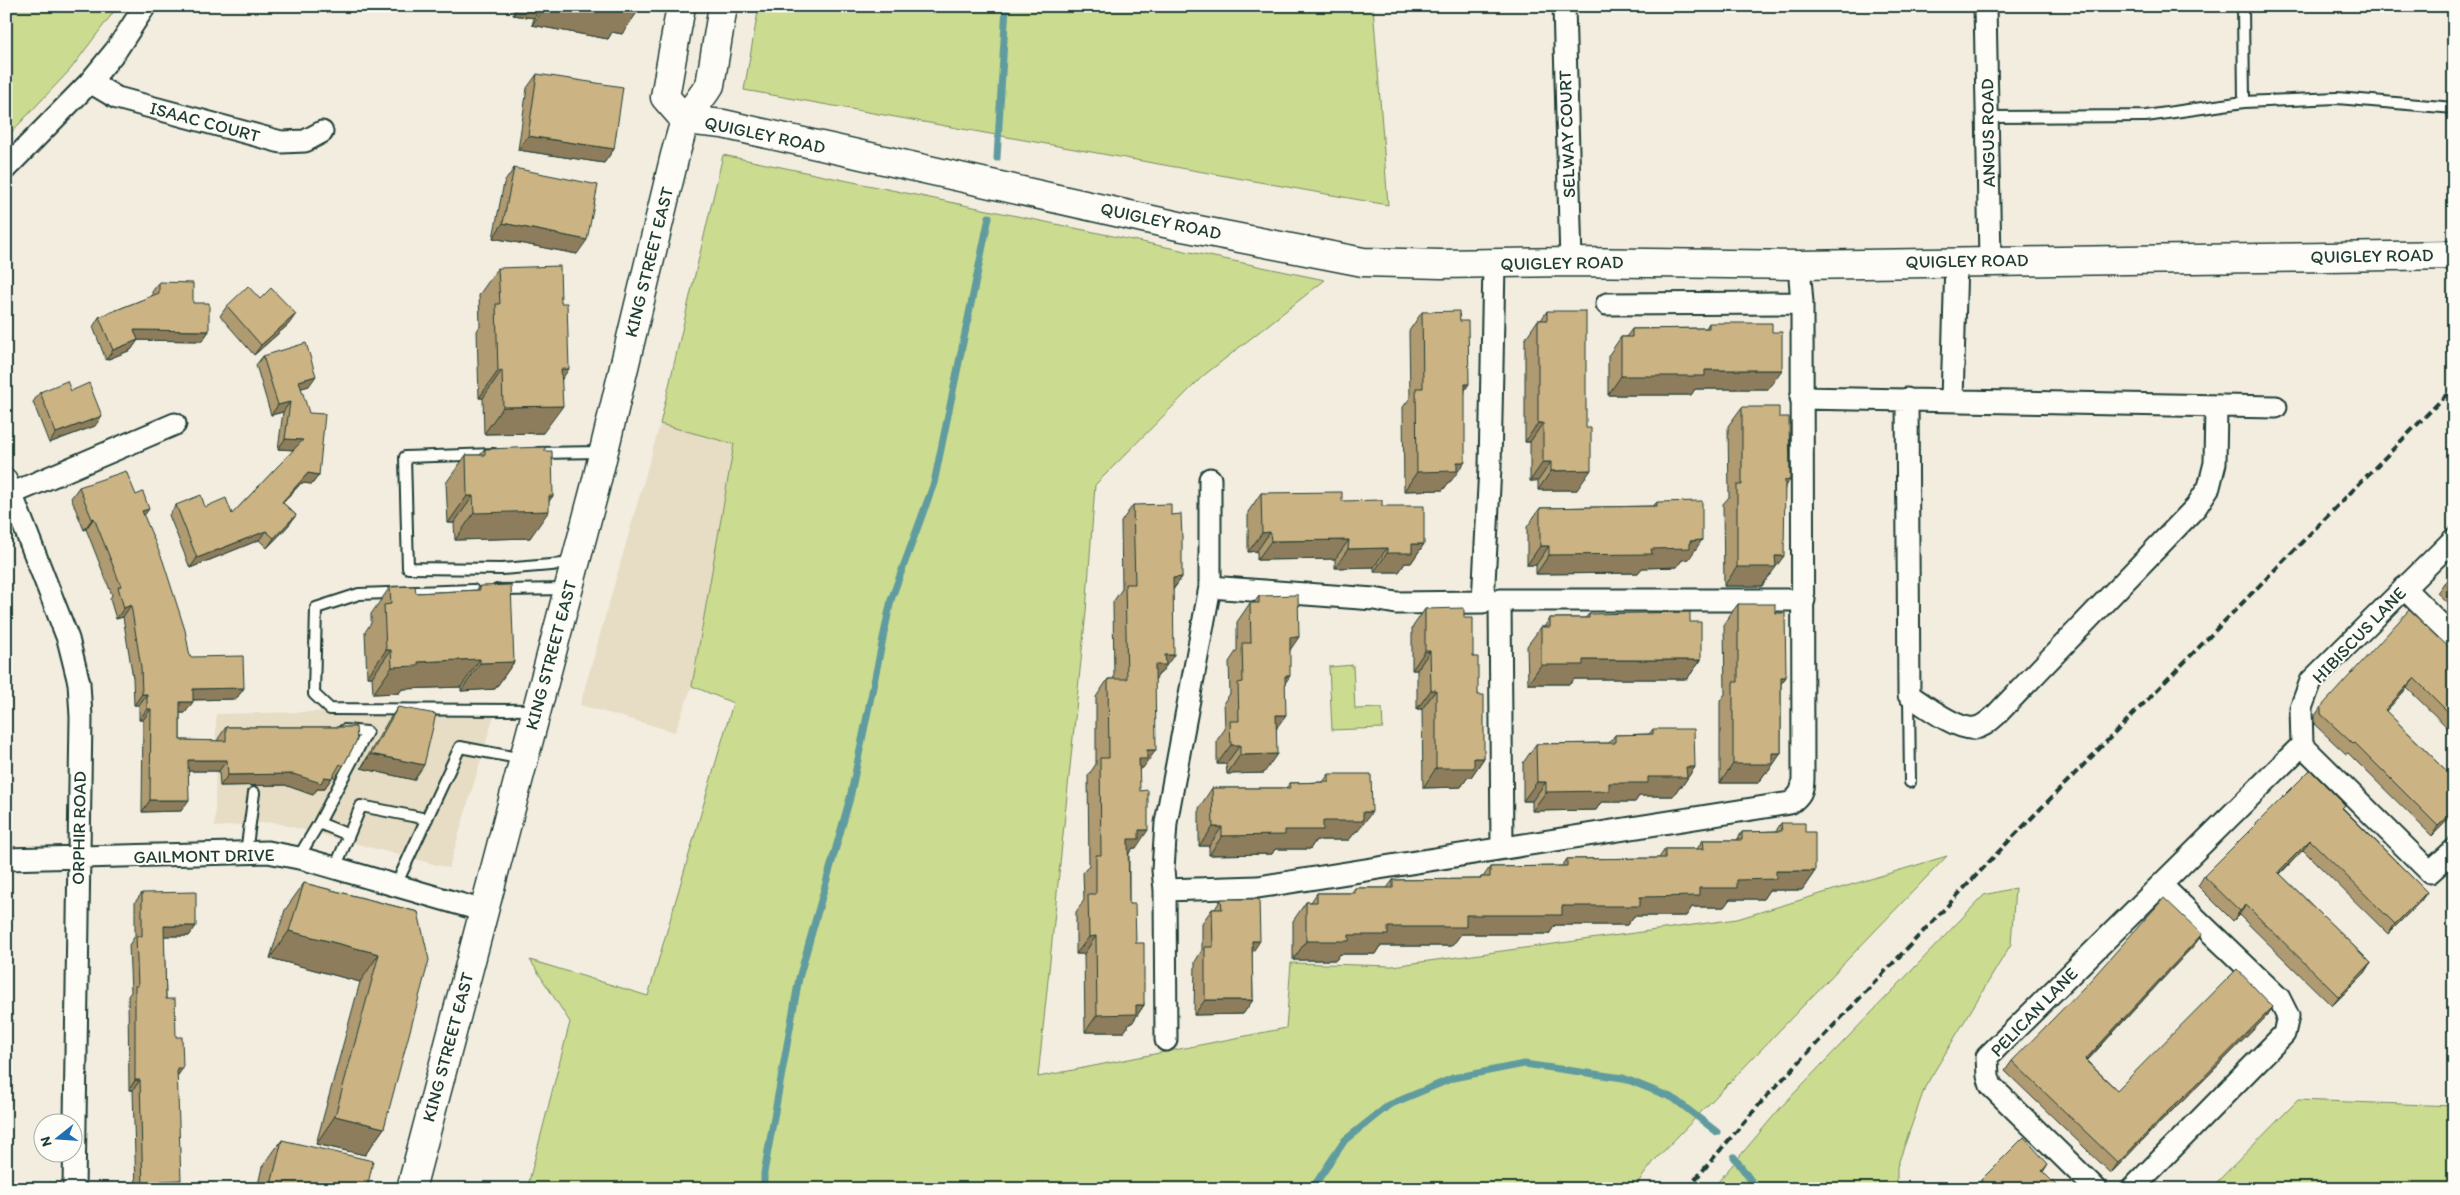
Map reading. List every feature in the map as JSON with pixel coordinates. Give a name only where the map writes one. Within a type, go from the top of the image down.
[{"type":"street","points":[[6,168],[90,82],[117,49],[145,6]]},
{"type":"street","points":[[681,6],[665,97],[685,120]]},
{"type":"street","name":"KING STREET EAST","points":[[411,1189],[572,576],[685,120],[710,85],[723,6]]},
{"type":"street","name":"SELWAY COURT","points":[[1564,6],[1571,262]]},
{"type":"street","name":"ANGUS ROAD","points":[[1985,6],[1989,116],[1990,260]]},
{"type":"street","name":"ISAAC COURT","points":[[90,82],[117,98],[281,142],[304,141],[322,132]]},
{"type":"street","name":"QUIGLEY ROAD","points":[[685,120],[723,124],[1183,227],[1363,262],[1799,265],[1990,260],[2454,255]]},
{"type":"street","points":[[1952,400],[1956,261]]},
{"type":"street","points":[[1494,264],[1490,467],[1492,601],[1502,848]]},
{"type":"street","points":[[1165,890],[1258,887],[1790,803],[1798,797],[1803,789],[1804,778],[1802,303],[1799,265]]},
{"type":"street","points":[[1607,304],[1802,303]]},
{"type":"street","points":[[1801,398],[2276,407]]},
{"type":"street","points":[[1907,399],[1909,695],[1964,728],[1981,727],[1995,716],[2196,507],[2209,487],[2215,463],[2216,407]]},
{"type":"street","points":[[8,490],[176,424]]},
{"type":"street","points":[[1166,1040],[1165,890],[1163,870],[1166,823],[1210,587],[1210,479]]},
{"type":"street","name":"ORPHIR ROAD","points":[[8,490],[68,639],[79,682],[81,717],[74,1189]]},
{"type":"street","name":"HIBISCUS LANE","points":[[2302,746],[2301,708],[2311,681],[2454,539]]},
{"type":"street","points":[[1210,587],[1374,599],[1396,603],[1804,600]]},
{"type":"street","points":[[2404,588],[2454,638]]},
{"type":"street","points":[[2302,746],[2430,872],[2454,850]]},
{"type":"street","name":"PELICAN LANE","points":[[2096,1189],[1991,1086],[1987,1057],[2302,746]]},
{"type":"street","name":"GAILMONT DRIVE","points":[[6,860],[268,852],[335,868],[484,911]]},
{"type":"street","points":[[2132,1189],[2284,1034],[2288,1016],[2279,998],[2161,885]]},
{"type":"lane","points":[[2243,6],[2244,102]]},
{"type":"lane","points":[[1989,116],[2146,116],[2244,102],[2337,98],[2454,108]]},
{"type":"lane","points":[[527,453],[603,452]]},
{"type":"lane","points":[[508,453],[405,458],[408,568],[502,569],[572,576]]},
{"type":"lane","points":[[537,710],[330,709],[314,694],[316,608],[359,594],[572,576]]},
{"type":"lane","points":[[1909,695],[1910,782]]},
{"type":"lane","points":[[298,858],[319,823],[367,732],[331,730]]},
{"type":"lane","points":[[396,885],[460,747],[524,759]]},
{"type":"lane","points":[[246,853],[254,794]]},
{"type":"lane","points":[[335,868],[361,806],[427,819]]},
{"type":"lane","points":[[319,823],[349,835]]},
{"type":"shaded area","points":[[660,424],[734,443],[692,686],[675,732],[580,705]]},
{"type":"shaded area","points":[[496,708],[449,868],[273,822],[215,827],[216,714]]},
{"type":"green space","points":[[6,6],[118,6],[70,70],[6,138]]},
{"type":"green space","points":[[759,6],[1373,6],[1388,205],[744,90]]},
{"type":"green space","points":[[723,155],[1325,280],[1203,376],[1095,485],[1086,612],[1038,1077],[1286,1028],[1291,963],[1392,966],[1737,919],[1947,856],[1655,1160],[1633,1189],[527,1189],[570,1022],[530,960],[648,996],[733,703],[692,686],[734,444],[660,424]]},
{"type":"green space","points":[[1353,665],[1355,709],[1382,708],[1383,728],[1332,730],[1329,667]]},
{"type":"green space","points":[[2015,888],[2011,944],[1925,1087],[1897,1167],[1897,1189],[1712,1189],[1782,1106],[1984,895]]},
{"type":"green space","points":[[2298,1100],[2454,1106],[2454,1189],[2210,1189]]},
{"type":"building","points":[[597,6],[627,6],[626,12]]},
{"type":"building","points":[[537,74],[623,87],[614,149],[528,136]]},
{"type":"building","points":[[514,168],[598,185],[587,240],[503,223]]},
{"type":"building","points":[[560,266],[561,303],[567,303],[569,369],[561,369],[563,406],[503,407],[502,370],[498,371],[496,304],[500,304],[498,268]]},
{"type":"building","points":[[159,282],[193,283],[193,303],[209,303],[209,331],[134,330],[138,340],[113,350],[99,317],[159,293]]},
{"type":"building","points":[[248,286],[260,299],[271,288],[296,314],[261,345],[227,306]]},
{"type":"building","points":[[1459,311],[1460,321],[1468,321],[1469,384],[1465,384],[1465,462],[1457,462],[1457,471],[1417,472],[1416,388],[1423,388],[1422,312]]},
{"type":"building","points":[[1547,311],[1586,311],[1586,428],[1591,428],[1591,470],[1551,471],[1551,462],[1543,462],[1543,423],[1538,423],[1538,320],[1547,320]]},
{"type":"building","points":[[1709,323],[1772,323],[1772,332],[1782,332],[1782,370],[1705,370],[1705,376],[1621,376],[1621,337],[1632,337],[1632,329],[1709,328]]},
{"type":"building","points":[[306,343],[316,376],[299,381],[309,413],[325,414],[319,475],[308,473],[282,502],[296,515],[274,538],[266,531],[197,558],[176,505],[201,495],[205,507],[226,498],[232,514],[303,440],[285,439],[290,402],[278,405],[263,356]]},
{"type":"building","points":[[67,381],[71,391],[89,383],[102,416],[56,433],[40,392]]},
{"type":"building","points":[[1742,407],[1779,407],[1779,417],[1789,417],[1790,480],[1785,480],[1784,556],[1775,556],[1776,567],[1737,567],[1737,485],[1742,485]]},
{"type":"building","points":[[545,447],[545,451],[552,451],[553,496],[549,496],[549,511],[474,513],[473,496],[467,496],[466,455],[485,455],[485,449]]},
{"type":"building","points":[[126,471],[136,495],[143,492],[149,509],[142,511],[163,561],[185,630],[190,657],[243,656],[244,688],[193,689],[193,702],[180,702],[180,740],[226,741],[226,727],[356,727],[357,740],[343,766],[340,764],[332,778],[324,777],[321,783],[293,774],[228,775],[227,760],[188,760],[189,800],[150,800],[151,709],[147,709],[147,694],[142,694],[141,667],[131,605],[124,608],[118,587],[121,586],[94,518],[92,519],[79,487]]},
{"type":"building","points":[[1342,492],[1342,501],[1382,500],[1382,506],[1424,506],[1424,544],[1412,544],[1412,553],[1387,553],[1387,548],[1348,549],[1349,540],[1271,541],[1270,532],[1262,533],[1261,493]]},
{"type":"building","points":[[1702,501],[1702,540],[1690,541],[1690,548],[1651,549],[1652,554],[1549,555],[1549,546],[1540,546],[1540,508],[1657,506],[1657,502]]},
{"type":"building","points":[[1171,504],[1171,515],[1181,514],[1182,538],[1182,577],[1173,578],[1174,655],[1165,655],[1166,665],[1155,665],[1156,750],[1147,750],[1147,759],[1139,759],[1140,791],[1148,790],[1148,830],[1139,830],[1139,839],[1128,839],[1129,904],[1135,904],[1136,943],[1144,943],[1144,1005],[1136,1005],[1136,1014],[1097,1015],[1096,936],[1089,937],[1088,894],[1096,894],[1096,855],[1101,855],[1100,758],[1109,758],[1108,679],[1127,679],[1125,584],[1135,584],[1133,505]]},
{"type":"building","points":[[2454,573],[2454,593],[2444,583]]},
{"type":"building","points":[[511,585],[514,662],[480,663],[480,659],[418,662],[418,666],[392,667],[391,650],[386,650],[384,605],[391,604],[390,587],[415,586],[416,593],[480,590],[480,586]]},
{"type":"building","points":[[1298,595],[1299,637],[1290,637],[1290,676],[1285,676],[1286,715],[1276,715],[1277,754],[1240,755],[1240,745],[1231,745],[1230,721],[1239,721],[1238,683],[1243,682],[1242,643],[1251,643],[1250,603],[1259,603],[1259,596]]},
{"type":"building","points":[[1738,604],[1775,604],[1775,613],[1785,613],[1786,677],[1781,677],[1781,753],[1772,753],[1772,764],[1733,764],[1733,682],[1738,682]]},
{"type":"building","points":[[1464,608],[1464,618],[1473,618],[1473,657],[1478,657],[1478,695],[1484,695],[1484,758],[1474,758],[1474,768],[1436,768],[1436,690],[1431,690],[1430,651],[1425,651],[1425,609]]},
{"type":"building","points":[[2409,610],[2454,652],[2454,718],[2414,678],[2385,710],[2454,778],[2454,811],[2438,826],[2355,743],[2353,744],[2321,714],[2321,707]]},
{"type":"building","points":[[1690,612],[1690,622],[1701,622],[1701,660],[1583,660],[1583,665],[1541,665],[1541,627],[1550,627],[1550,618],[1589,618],[1589,614]]},
{"type":"building","points":[[398,707],[436,714],[424,765],[371,754]]},
{"type":"building","points":[[1653,729],[1694,729],[1695,767],[1686,767],[1687,777],[1648,777],[1648,783],[1609,783],[1609,791],[1546,792],[1546,782],[1537,782],[1536,744],[1615,743],[1615,735],[1653,734]]},
{"type":"building","points":[[2310,770],[2345,805],[2342,808],[2427,892],[2395,924],[2310,840],[2278,872],[2371,963],[2339,997],[2246,905],[2240,911],[2204,876]]},
{"type":"building","points":[[1329,774],[1371,774],[1372,812],[1363,812],[1363,821],[1323,821],[1323,830],[1285,830],[1285,835],[1222,836],[1222,827],[1213,827],[1212,788],[1290,788],[1290,783],[1329,782]]},
{"type":"building","points":[[1781,823],[1805,823],[1805,832],[1815,832],[1815,871],[1776,871],[1776,879],[1737,880],[1737,888],[1699,888],[1699,896],[1640,897],[1640,906],[1562,906],[1562,915],[1466,915],[1466,927],[1388,927],[1388,935],[1349,935],[1349,941],[1306,941],[1306,902],[1317,902],[1317,893],[1355,893],[1355,888],[1393,888],[1393,880],[1481,879],[1481,877],[1490,877],[1490,867],[1567,866],[1567,859],[1665,858],[1665,849],[1704,849],[1703,840],[1742,840],[1742,832],[1782,831]]},
{"type":"building","points":[[304,883],[418,912],[429,960],[384,1128],[335,1116],[379,954],[289,931]]},
{"type":"building","points":[[196,892],[196,926],[164,926],[166,999],[175,999],[176,1037],[182,1037],[183,1068],[177,1068],[181,1180],[161,1181],[161,1189],[143,1189],[140,1080],[135,1080],[135,986],[138,986],[136,936],[142,936],[142,893]]},
{"type":"building","points":[[2164,898],[2202,934],[2085,1060],[2117,1090],[2237,969],[2273,1007],[2118,1163],[2012,1061],[2088,983]]},
{"type":"building","points":[[1221,899],[1259,899],[1260,941],[1252,941],[1253,1000],[1205,1000],[1205,947],[1213,947],[1212,909],[1222,909]]},
{"type":"building","points":[[2024,1137],[2048,1164],[2042,1171],[2060,1189],[1990,1189],[1981,1180]]},
{"type":"building","points":[[282,1140],[373,1161],[367,1189],[270,1189]]},
{"type":"waterway","points":[[997,158],[1006,6]]},
{"type":"waterway","points":[[764,1189],[764,1173],[799,978],[850,798],[891,600],[934,483],[989,217]]},
{"type":"waterway","points":[[1312,1189],[1345,1140],[1389,1105],[1453,1078],[1524,1064],[1623,1078],[1673,1098],[1717,1132]]},
{"type":"waterway","points":[[1734,1157],[1757,1189]]},
{"type":"railway","points":[[1687,1189],[1764,1099],[2007,843],[2454,387]]}]
